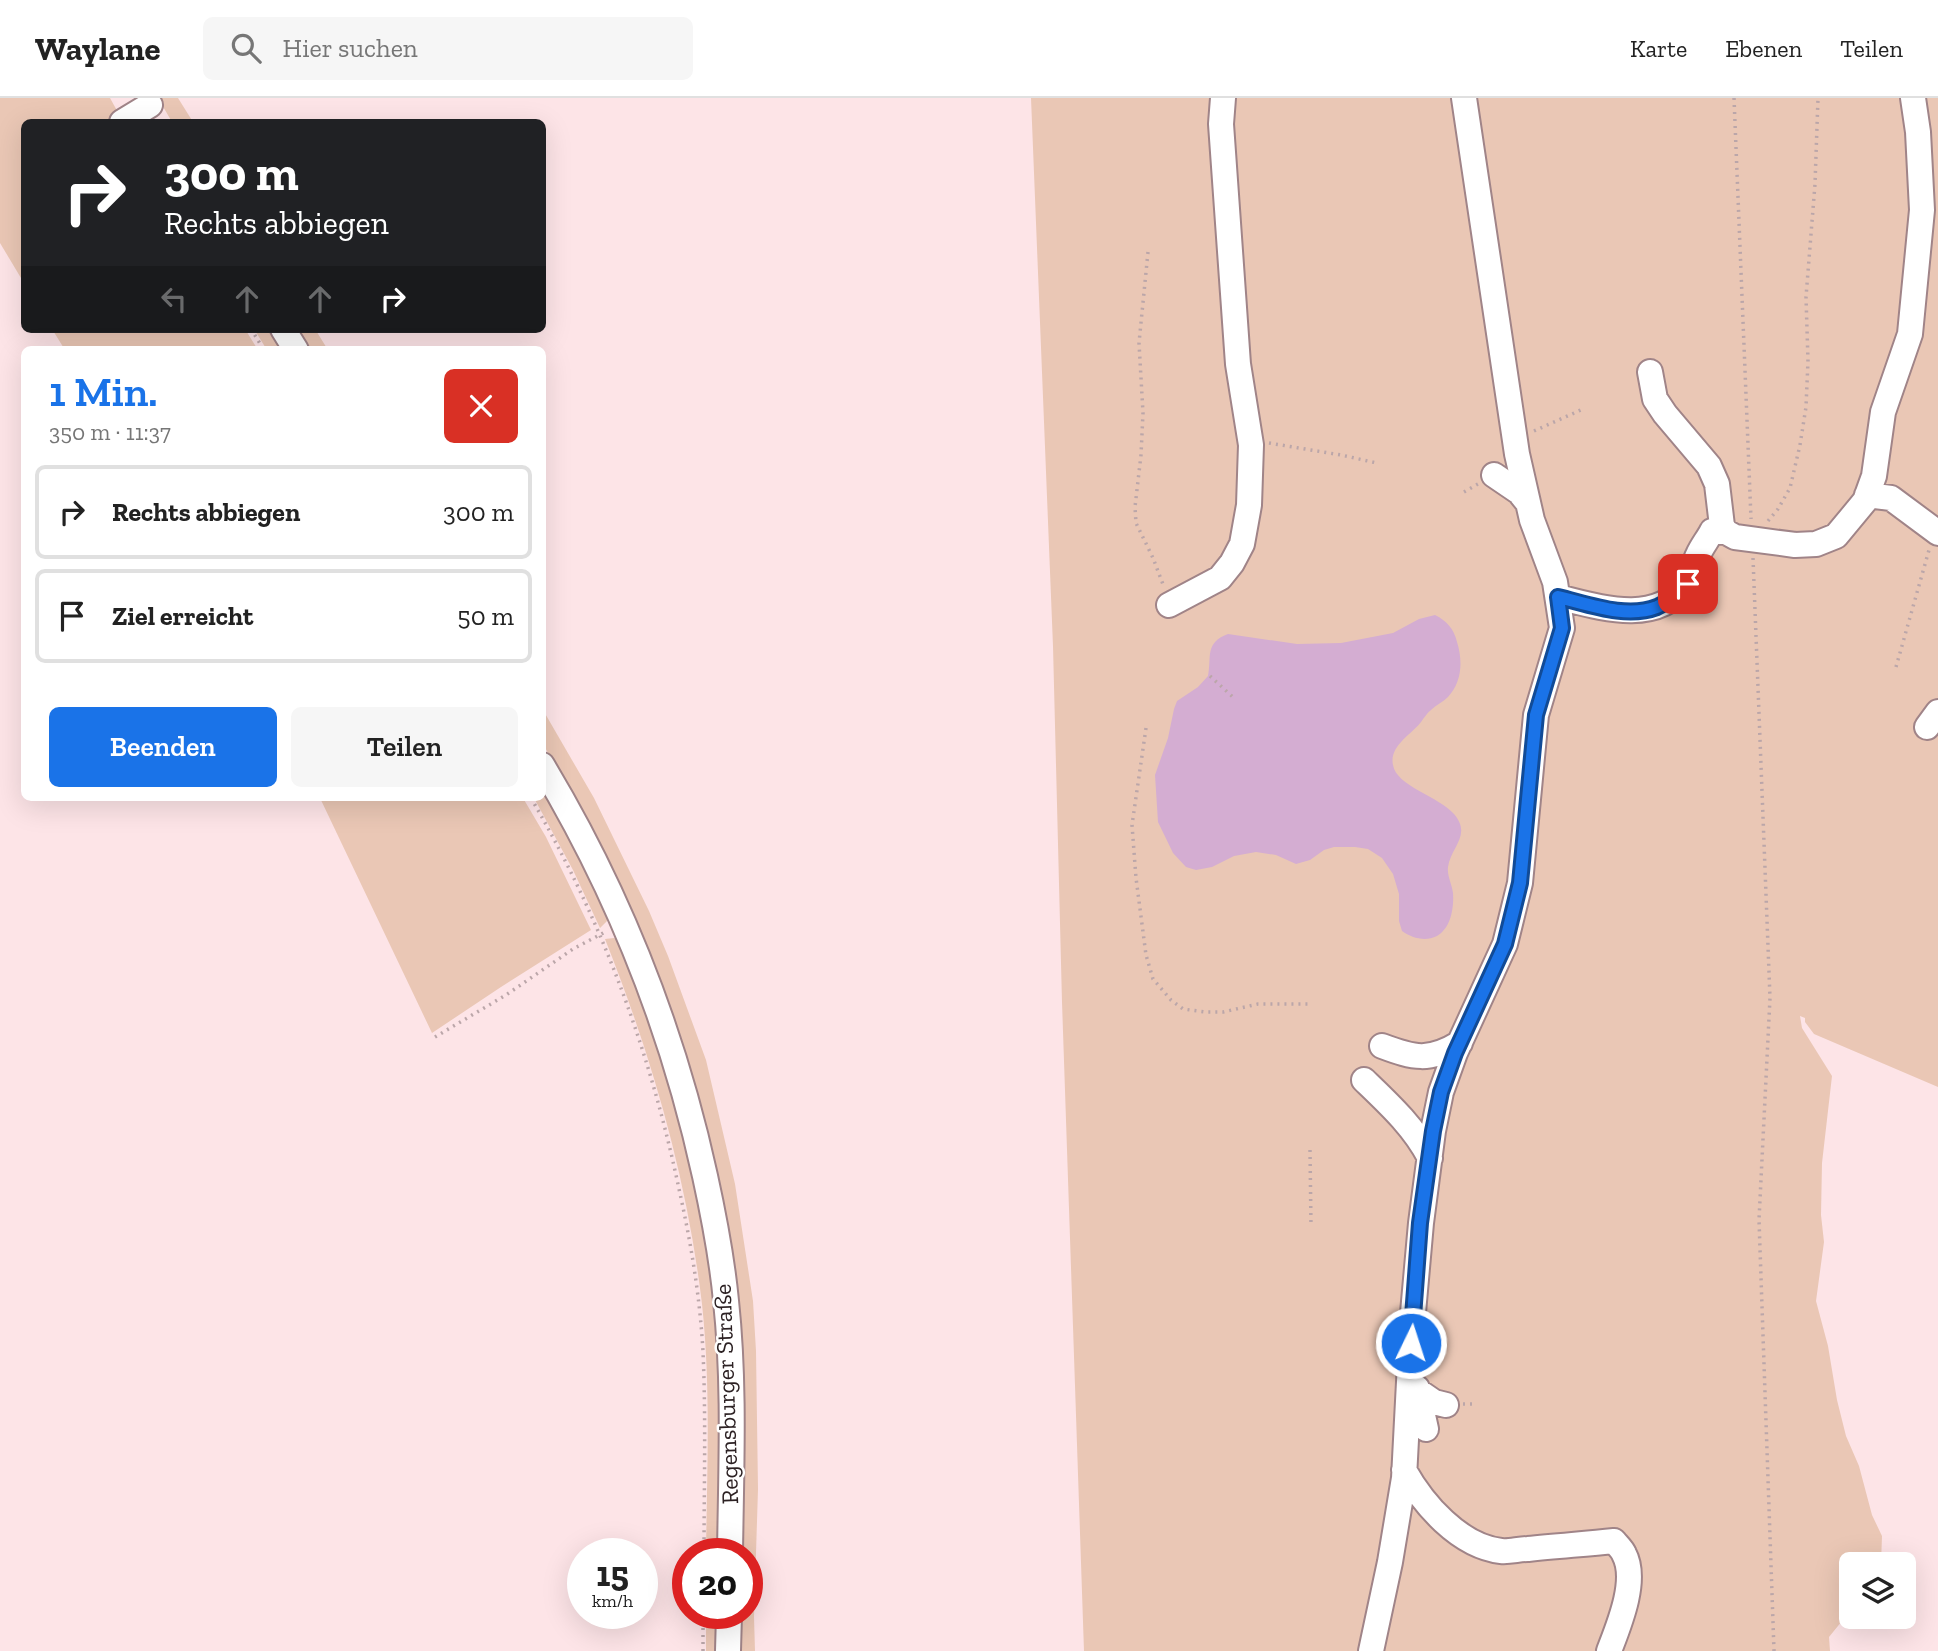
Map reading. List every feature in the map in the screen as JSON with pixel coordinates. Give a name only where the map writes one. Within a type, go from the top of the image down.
[{"type":"street","points":[[1169,605],[1220,578],[1232,563],[1242,544],[1249,505],[1250,441],[1238,364],[1224,174],[1223,98]]},
{"type":"street","points":[[1371,1651],[1390,1562],[1404,1470],[1420,1223],[1441,1092],[1505,944],[1520,883],[1536,715],[1562,628],[1555,582],[1532,520],[1517,454],[1464,98]]},
{"type":"street","points":[[1650,372],[1655,399],[1710,466],[1717,484],[1722,526],[1726,531],[1735,537],[1795,545],[1816,544],[1836,536],[1866,501],[1874,476],[1883,412],[1910,334],[1927,260],[1913,98]]},
{"type":"street","points":[[128,119],[152,109]]},
{"type":"street","points":[[1494,475],[1519,492],[1528,503]]},
{"type":"street","points":[[1867,495],[1891,498],[1935,538]]},
{"type":"street","points":[[1558,597],[1624,611],[1657,607],[1674,598],[1688,584],[1698,555],[1712,531],[1726,531]]},
{"type":"street","name":"Regensburger Straße","points":[[546,772],[572,814],[624,922],[674,1055],[698,1141],[719,1244],[726,1300],[732,1401],[730,1538]]},
{"type":"street","points":[[1382,1046],[1416,1057],[1445,1052],[1460,1043]]},
{"type":"street","points":[[1364,1080],[1410,1126],[1430,1158]]},
{"type":"street","points":[[1410,1361],[1426,1429]]},
{"type":"street","points":[[1418,1391],[1434,1402],[1446,1405]]},
{"type":"street","points":[[1404,1470],[1414,1489],[1435,1514],[1483,1547],[1502,1551],[1614,1541],[1624,1553],[1629,1583],[1609,1651]]},
{"type":"street","points":[[728,1651],[729,1629]]},
{"type":"path","points":[[1734,98],[1751,530]]},
{"type":"path","points":[[1765,526],[1790,488],[1806,407],[1807,297],[1818,98]]},
{"type":"path","points":[[1148,252],[1139,343],[1143,413],[1135,507],[1136,523],[1162,580],[1169,605]]},
{"type":"path","points":[[1250,441],[1377,463]]},
{"type":"path","points":[[1896,667],[1935,538]]},
{"type":"path","points":[[1752,557],[1770,998],[1759,1220],[1773,1651]]},
{"type":"path","points":[[1210,676],[1235,699]]},
{"type":"path","points":[[1146,728],[1132,825],[1146,955],[1153,979],[1171,1000],[1183,1009],[1223,1012],[1258,1004],[1308,1004]]},
{"type":"path","points":[[533,801],[571,872],[612,965],[648,1063],[671,1151],[691,1241],[703,1351],[704,1538]]},
{"type":"path","points":[[435,1037],[506,995],[594,937]]},
{"type":"path","points":[[1310,1150],[1311,1226]]},
{"type":"path","points":[[703,1629],[703,1651]]},
{"type":"shaded area","points":[[0,98],[110,98],[120,116],[118,119],[21,119],[21,278],[0,243]]},
{"type":"shaded area","points":[[158,98],[178,98],[191,119],[170,119]]},
{"type":"shaded area","points":[[1031,98],[1938,98],[1938,1087],[1814,1034],[1805,1018],[1800,1016],[1802,1028],[1832,1076],[1822,1163],[1821,1215],[1824,1242],[1816,1301],[1846,1436],[1859,1466],[1872,1515],[1882,1536],[1881,1552],[1839,1552],[1839,1625],[1829,1637],[1830,1651],[1084,1651],[1053,646]]},
{"type":"shaded area","points":[[54,333],[247,333],[256,346],[63,346]]},
{"type":"shaded area","points":[[256,333],[274,333],[282,346],[265,346]]},
{"type":"shaded area","points":[[297,333],[317,333],[326,346],[306,346]]},
{"type":"shaded area","points":[[1435,615],[1449,626],[1456,637],[1460,656],[1459,678],[1448,697],[1430,711],[1397,746],[1393,765],[1402,779],[1439,802],[1459,821],[1461,835],[1448,867],[1453,893],[1452,911],[1446,928],[1437,936],[1423,939],[1402,931],[1399,921],[1399,894],[1393,874],[1382,858],[1368,849],[1334,847],[1296,864],[1276,855],[1256,852],[1234,856],[1212,867],[1196,870],[1186,867],[1173,853],[1158,822],[1155,775],[1177,701],[1198,687],[1208,676],[1210,651],[1215,642],[1228,634],[1297,644],[1341,643],[1393,633],[1419,619]]},
{"type":"shaded area","points":[[546,715],[594,798],[649,911],[706,1060],[735,1184],[753,1301],[756,1351],[756,1538],[740,1538],[728,1243],[579,808],[546,749]]},
{"type":"shaded area","points":[[546,789],[610,913],[600,928],[573,870],[536,801],[546,801]]},
{"type":"shaded area","points":[[321,801],[525,801],[546,837],[591,930],[432,1033]]},
{"type":"shaded area","points":[[605,939],[622,941],[667,1061],[710,1247],[721,1350],[722,1538],[706,1538],[707,1366],[702,1304],[687,1210],[666,1118],[638,1028]]},
{"type":"shaded area","points":[[706,1629],[721,1629],[721,1651],[706,1651]]},
{"type":"shaded area","points":[[740,1629],[754,1629],[755,1651],[740,1651]]},
{"type":"route","points":[[1411,1343],[1420,1223],[1433,1131],[1441,1092],[1455,1053],[1505,944],[1520,883],[1536,715],[1562,628],[1558,597],[1624,611],[1641,611],[1657,607],[1674,598],[1688,584]]}]
